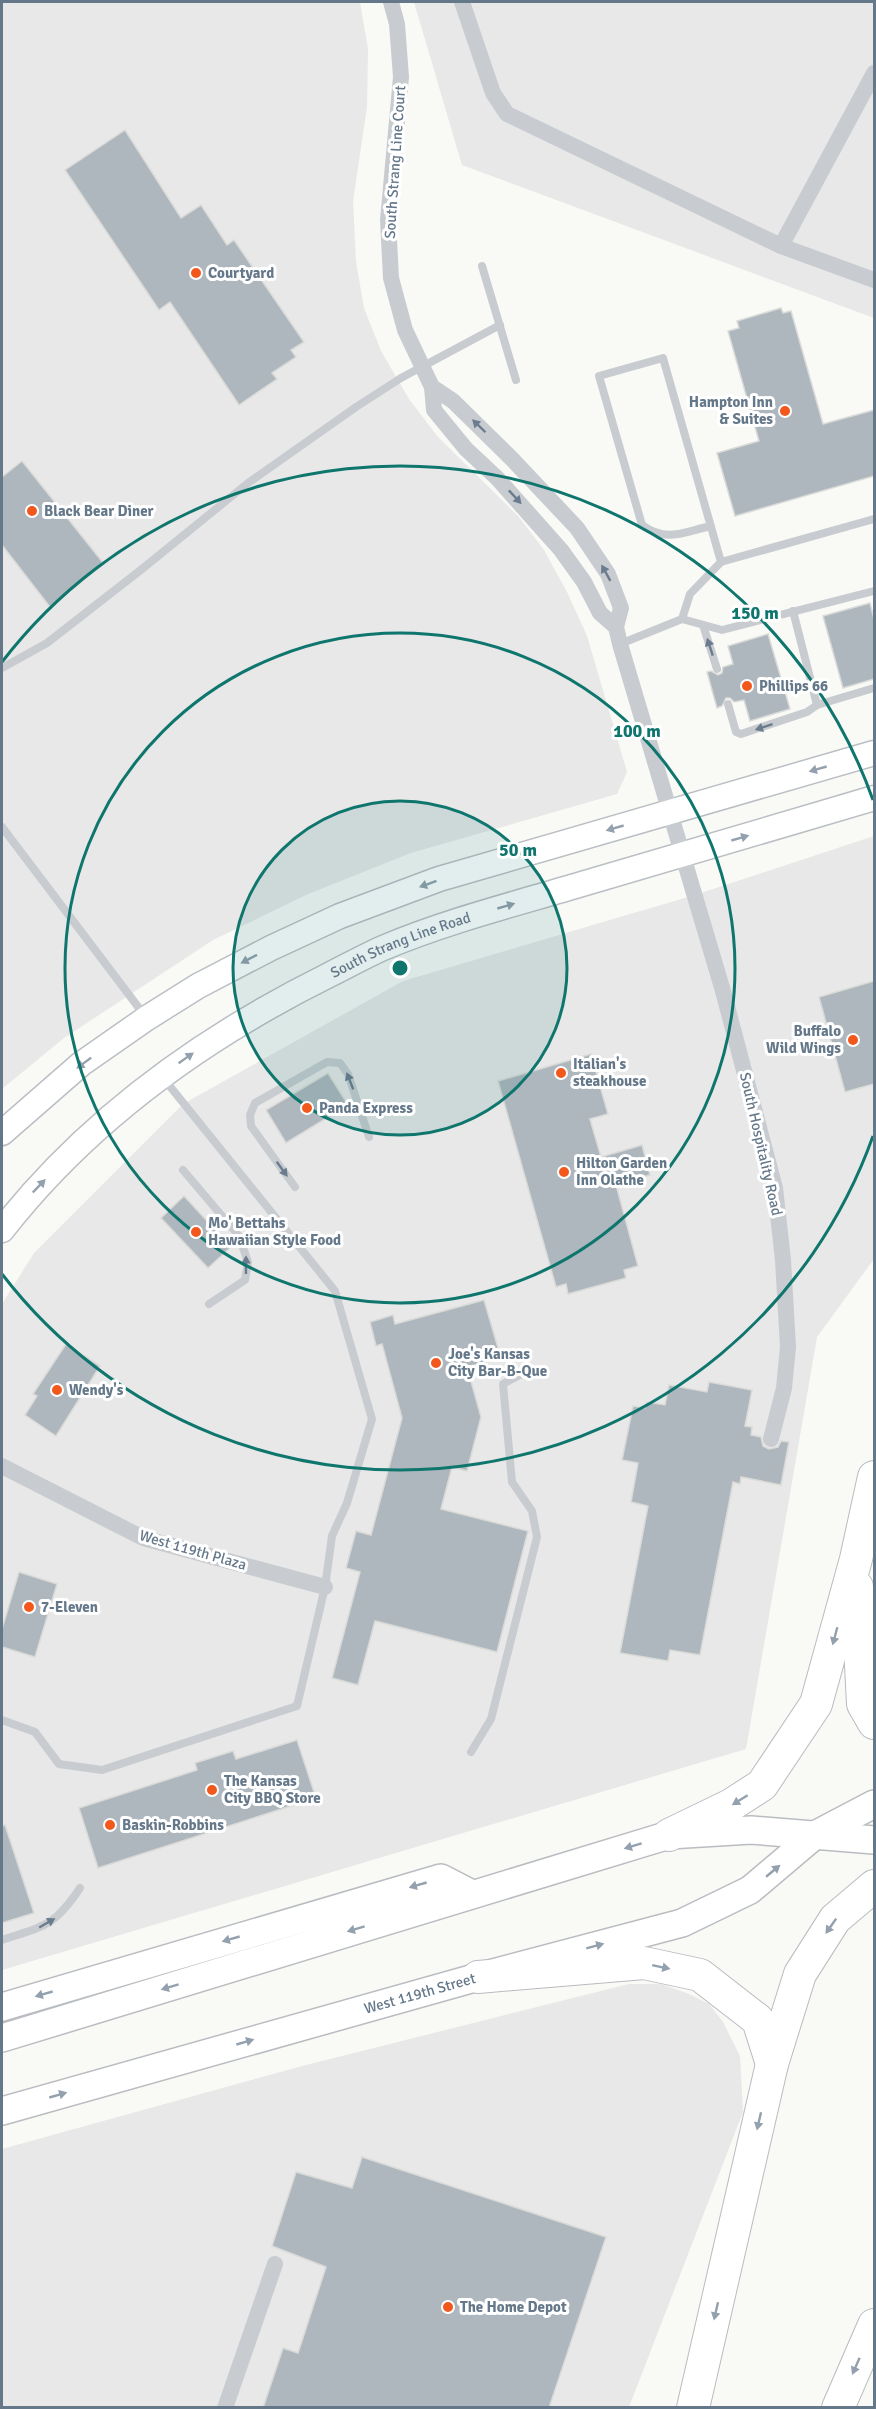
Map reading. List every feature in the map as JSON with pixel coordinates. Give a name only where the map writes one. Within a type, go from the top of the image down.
[{"type":"highway","points":[[669,1835],[731,1805],[762,1785],[816,1704],[856,1559],[874,1477]]},
{"type":"highway","points":[[856,1559],[863,1704],[874,1723]]},
{"type":"highway","points":[[693,2408],[772,2064],[800,1974],[835,1919],[874,1886]]},
{"type":"highway","points":[[478,1977],[644,1964],[700,1975],[758,2020],[772,2064]]},
{"type":"highway","points":[[838,2408],[874,2325]]},
{"type":"main road","points":[[2,1133],[81,1064],[147,1018],[198,986],[271,948],[340,916],[439,879],[874,753]]},
{"type":"main road","name":"South Strang Line Road","points":[[2,1230],[27,1198],[84,1140],[161,1076],[231,1028],[296,991],[382,949],[455,921],[874,798]]},
{"type":"main road","name":"West 119th Street","points":[[2,2111],[478,1977],[682,1923],[750,1890],[815,1835],[874,1804]]},
{"type":"main road","points":[[2,2038],[669,1835],[751,1830],[874,1840]]},
{"type":"main road","points":[[2,2007],[441,1878],[472,1894]]},
{"type":"street","name":"South Strang Line Court","points":[[392,2],[397,24],[401,77],[388,220],[390,278],[405,330],[432,387],[434,410],[466,449],[497,478],[539,524],[584,582],[600,613],[618,635],[684,854]]},
{"type":"street","points":[[462,2],[493,93],[507,114],[781,246],[874,280]]},
{"type":"street","points":[[781,246],[874,73]]},
{"type":"street","name":"South Strang Line Court","points":[[432,387],[461,409],[577,528],[608,574],[621,608],[618,635]]},
{"type":"street","name":"South Hospitality Road","points":[[684,854],[750,1089],[775,1188],[783,1260],[788,1347],[784,1388],[771,1439]]},
{"type":"street","name":"West 119th Plaza","points":[[2,1466],[143,1538],[326,1587]]},
{"type":"street","points":[[225,2408],[275,2264]]},
{"type":"lane","points":[[482,266],[516,380]]},
{"type":"lane","points":[[2,668],[47,642],[249,483],[356,407],[421,367],[500,325]]},
{"type":"lane","points":[[711,526],[667,536],[655,535],[642,525],[599,376],[663,358],[711,526],[721,562]]},
{"type":"lane","points":[[682,619],[690,594],[721,562],[874,519]]},
{"type":"lane","points":[[618,635],[682,619],[722,630],[874,593]]},
{"type":"lane","points":[[793,611],[817,705]]},
{"type":"lane","points":[[703,625],[717,669]]},
{"type":"lane","points":[[728,704],[736,732],[741,734],[807,712],[817,705],[874,688]]},
{"type":"lane","points":[[2,827],[147,1018]]},
{"type":"lane","points":[[295,1187],[250,1126],[250,1115],[255,1103],[327,1062],[340,1062],[348,1074],[369,1137]]},
{"type":"lane","points":[[2,1720],[35,1732],[59,1764],[102,1770],[297,1706],[326,1587],[332,1536],[347,1503],[372,1419],[335,1291],[161,1076]]},
{"type":"lane","points":[[183,1170],[239,1236],[248,1262],[245,1280],[209,1304]]},
{"type":"lane","points":[[471,1752],[491,1719],[537,1537],[532,1511],[512,1482],[503,1384],[531,1369]]},
{"type":"lane","points":[[2,1940],[47,1925],[65,1911],[80,1888]]},
{"type":"shaded area","points":[[2,2],[360,2],[368,49],[367,107],[353,201],[356,262],[364,308],[381,351],[409,399],[438,437],[518,516],[544,550],[587,636],[627,772],[617,794],[411,853],[306,895],[213,940],[64,1038],[2,1089]]},
{"type":"shaded area","points":[[414,2],[874,2],[874,318],[462,165]]},
{"type":"shaded area","points":[[874,836],[874,1259],[817,1337],[746,1749],[2,1970],[2,1304],[34,1253],[183,1104],[403,981],[695,895]]},
{"type":"shaded area","points":[[629,1984],[661,1984],[709,2004],[723,2022],[740,2056],[743,2112],[629,2407],[2,2408],[2,2149],[306,2065]]},
{"type":"building","name":"Courtyard","points":[[125,130],[181,218],[201,205],[227,245],[234,240],[304,342],[291,350],[296,357],[272,373],[277,379],[239,405],[170,302],[159,310],[65,170]]},
{"type":"building","name":"Hampton Inn & Suites","points":[[781,308],[783,313],[791,311],[823,424],[874,410],[874,476],[735,516],[717,453],[759,441],[728,331],[739,328],[737,321]]},
{"type":"building","name":"Black Bear Diner","points":[[22,461],[104,564],[50,607],[2,545],[2,477]]},
{"type":"building","points":[[870,603],[874,619],[874,679],[843,688],[823,616]]},
{"type":"building","name":"Phillips 66","points":[[768,634],[790,709],[750,721],[744,700],[734,702],[726,698],[722,706],[717,708],[707,672],[711,671],[718,675],[722,673],[723,667],[733,664],[728,646]]},
{"type":"building","name":"Buffalo Wild Wings","points":[[874,981],[874,1084],[845,1092],[819,997]]},
{"type":"building","name":"Hilton Garden Inn Olathe","points":[[591,1054],[608,1114],[590,1119],[601,1157],[642,1145],[650,1175],[616,1185],[638,1266],[624,1270],[626,1278],[568,1294],[566,1284],[556,1287],[498,1081]]},
{"type":"building","name":"Panda Express","points":[[328,1073],[348,1105],[286,1143],[266,1110]]},
{"type":"building","name":"Mo' Bettahs Hawaiian Style Food","points":[[184,1196],[231,1247],[208,1268],[161,1218]]},
{"type":"building","points":[[484,1300],[501,1358],[467,1367],[481,1417],[467,1471],[452,1467],[441,1509],[528,1531],[497,1652],[375,1621],[358,1685],[332,1678],[360,1572],[346,1568],[356,1531],[371,1535],[402,1418],[382,1344],[376,1346],[370,1322],[393,1315],[395,1324]]},
{"type":"building","name":"Wendy's","points":[[66,1344],[100,1366],[56,1436],[25,1415],[37,1396],[33,1394]]},
{"type":"building","points":[[709,1382],[752,1390],[745,1426],[752,1427],[751,1435],[761,1437],[763,1446],[769,1449],[778,1447],[781,1441],[789,1442],[781,1485],[741,1477],[740,1484],[733,1482],[700,1655],[670,1650],[668,1661],[620,1653],[648,1506],[631,1502],[638,1463],[622,1460],[633,1406],[645,1408],[647,1402],[665,1405],[669,1385],[707,1392]]},
{"type":"building","name":"7-Eleven","points":[[19,1572],[57,1584],[35,1657],[2,1647],[2,1629]]},
{"type":"building","points":[[297,1740],[316,1798],[98,1868],[79,1808],[197,1770],[195,1763],[233,1751],[236,1759]]},
{"type":"building","points":[[5,1825],[34,1913],[2,1923],[2,1826]]},
{"type":"building","name":"The Home Depot","points":[[362,2157],[606,2237],[549,2408],[263,2408],[283,2348],[298,2353],[326,2267],[272,2246],[296,2172],[352,2188]]},
{"type":"place","name":"Courtyard","points":[[196,273]]},
{"type":"place","name":"Hampton Inn & Suites","points":[[785,411]]},
{"type":"place","name":"Black Bear Diner","points":[[32,511]]},
{"type":"place","name":"Phillips 66","points":[[747,686]]},
{"type":"place","name":"Buffalo Wild Wings","points":[[853,1040]]},
{"type":"place","name":"Italian's steakhouse","points":[[561,1073]]},
{"type":"place","name":"Panda Express","points":[[307,1108]]},
{"type":"place","name":"Hilton Garden Inn Olathe","points":[[564,1172]]},
{"type":"place","name":"Mo' Bettahs Hawaiian Style Food","points":[[196,1232]]},
{"type":"place","name":"Joe's Kansas City Bar-B-Que","points":[[436,1363]]},
{"type":"place","name":"Wendy's","points":[[57,1390]]},
{"type":"place","name":"7-Eleven","points":[[29,1607]]},
{"type":"place","name":"The Kansas City BBQ Store","points":[[212,1790]]},
{"type":"place","name":"Baskin-Robbins","points":[[110,1825]]},
{"type":"place","name":"The Home Depot","points":[[448,2307]]}]
